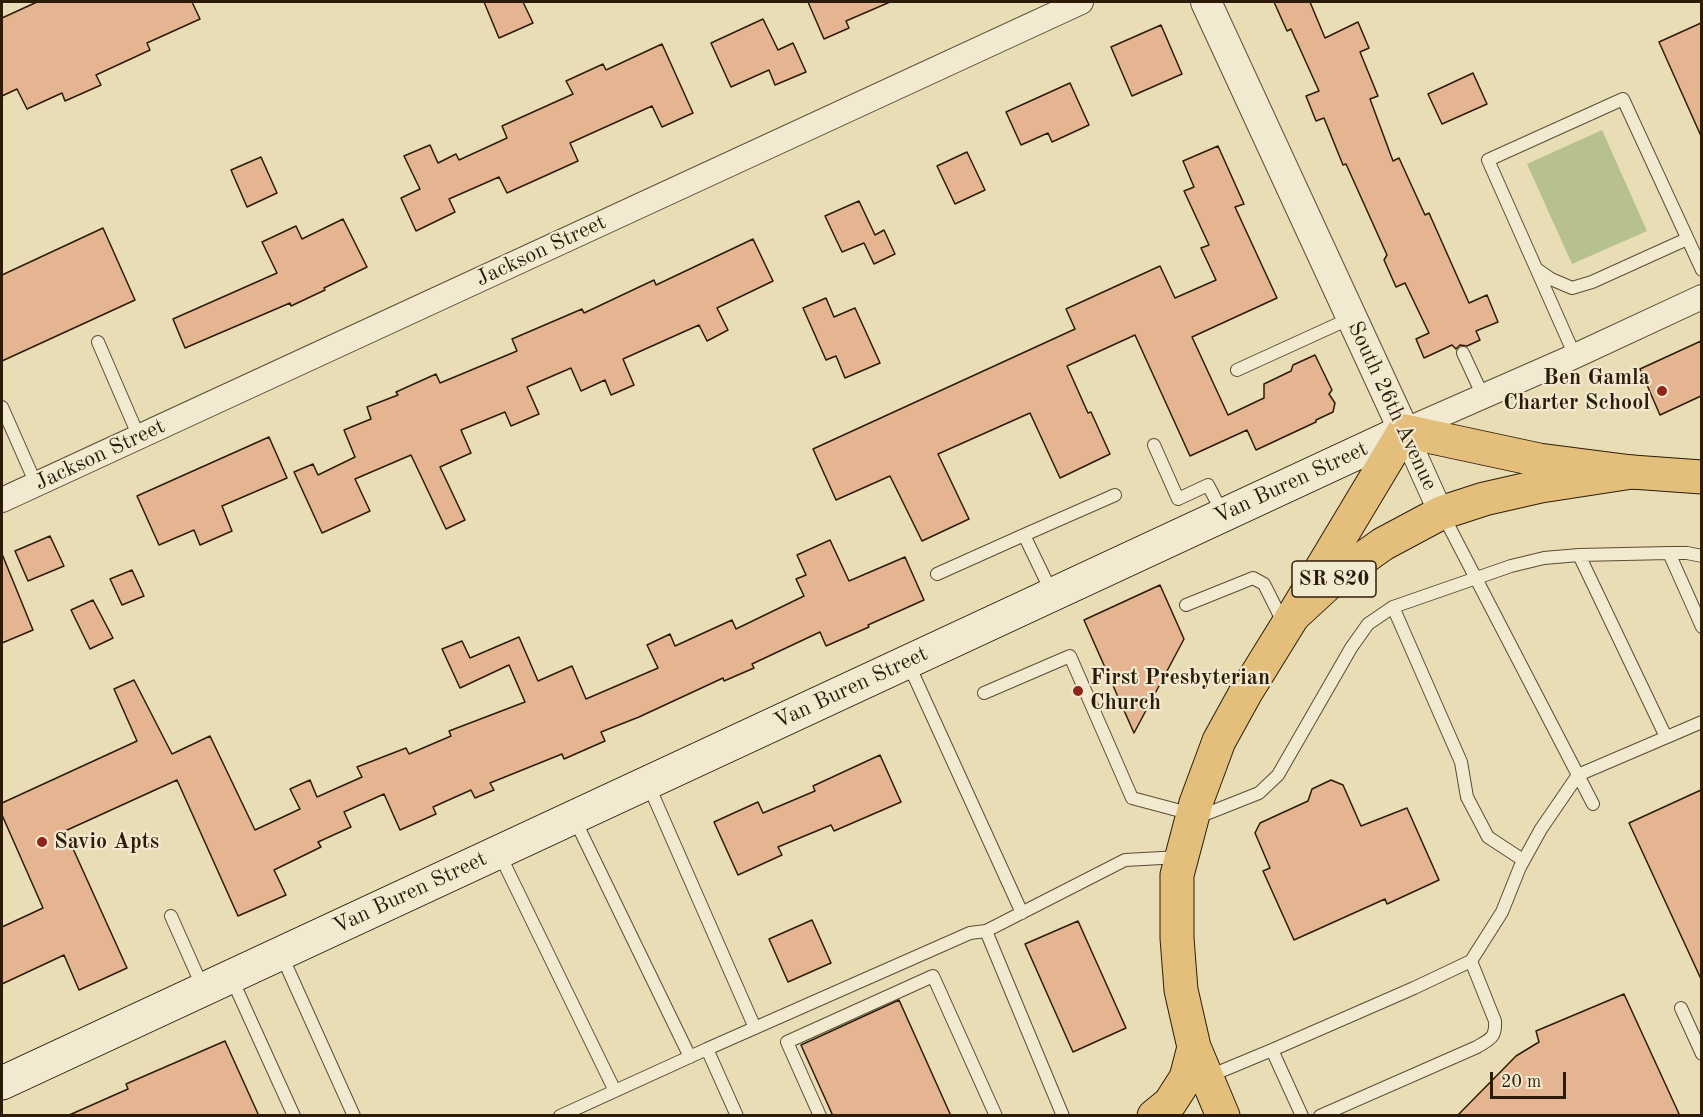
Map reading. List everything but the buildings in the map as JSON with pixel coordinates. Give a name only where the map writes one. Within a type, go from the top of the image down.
[{"type":"main road","points":[[1289,622],[1404,431],[1539,460],[1632,472]]},
{"type":"main road","name":"Van Buren Street","points":[[2,1083],[1404,431]]},
{"type":"main road","name":"SR 820","points":[[1154,1116],[1170,1103],[1186,1078],[1194,1047],[1181,990],[1177,938],[1177,875],[1192,817],[1220,741],[1246,692],[1289,622],[1331,581],[1383,544],[1442,513],[1484,499],[1541,486],[1632,472],[1701,477]]},
{"type":"main road","points":[[1194,1047],[1223,1116]]},
{"type":"street","name":"Jackson Street","points":[[2,500],[1081,2]]},
{"type":"street","name":"South 26th Avenue","points":[[1206,2],[1442,513]]},
{"type":"street","name":"Van Buren Street","points":[[1404,431],[1575,356],[1701,297]]},
{"type":"lane","points":[[1575,356],[1488,160],[1623,99],[1701,270]]},
{"type":"lane","points":[[1537,269],[1551,279],[1572,288],[1592,282],[1687,239]]},
{"type":"lane","points":[[1238,370],[1351,318]]},
{"type":"lane","points":[[98,342],[139,437]]},
{"type":"lane","points":[[1463,353],[1483,396]]},
{"type":"lane","points":[[2,407],[36,484]]},
{"type":"lane","points":[[1154,445],[1178,499],[1208,485],[1224,515]]},
{"type":"lane","points":[[937,574],[1114,495]]},
{"type":"lane","name":"South 26th Avenue","points":[[1442,513],[1593,804]]},
{"type":"lane","points":[[1024,535],[1053,594]]},
{"type":"lane","points":[[1669,553],[1701,627]]},
{"type":"lane","points":[[984,693],[1070,656],[1132,798],[1192,817],[1259,793],[1278,775],[1351,648],[1368,624],[1393,608],[1511,566],[1545,558],[1669,553],[1701,556]]},
{"type":"lane","points":[[1579,555],[1666,737]]},
{"type":"lane","points":[[1186,605],[1253,578],[1264,584],[1289,622]]},
{"type":"lane","points":[[1393,608],[1461,762],[1467,797],[1488,837],[1523,860]]},
{"type":"lane","points":[[908,662],[1022,913]]},
{"type":"lane","points":[[1207,1077],[1471,961],[1502,912],[1523,860],[1578,775],[1701,722]]},
{"type":"lane","points":[[648,783],[755,1028]]},
{"type":"lane","points":[[574,817],[690,1057]]},
{"type":"lane","points":[[498,852],[615,1091]]},
{"type":"lane","points":[[559,1115],[970,933],[986,932],[1125,860],[1182,857]]},
{"type":"lane","points":[[171,916],[217,983],[294,1116]]},
{"type":"lane","points":[[986,932],[1063,1116]]},
{"type":"lane","points":[[280,953],[354,1116]]},
{"type":"lane","points":[[1320,1116],[1477,1047],[1493,1037],[1496,1021],[1471,961]]},
{"type":"lane","points":[[820,1116],[787,1042],[933,976],[996,1116]]},
{"type":"lane","points":[[1681,1008],[1701,1054]]},
{"type":"lane","points":[[707,1049],[737,1116]]},
{"type":"lane","points":[[1272,1050],[1302,1116]]},
{"type":"green space","points":[[1602,130],[1647,231],[1572,264],[1527,164]]},
{"type":"place","name":"Ben Gamla Charter School","points":[[1662,391]]},
{"type":"place","name":"First Presbyterian Church","points":[[1078,691]]},
{"type":"place","name":"Savio Apts","points":[[42,842]]}]
